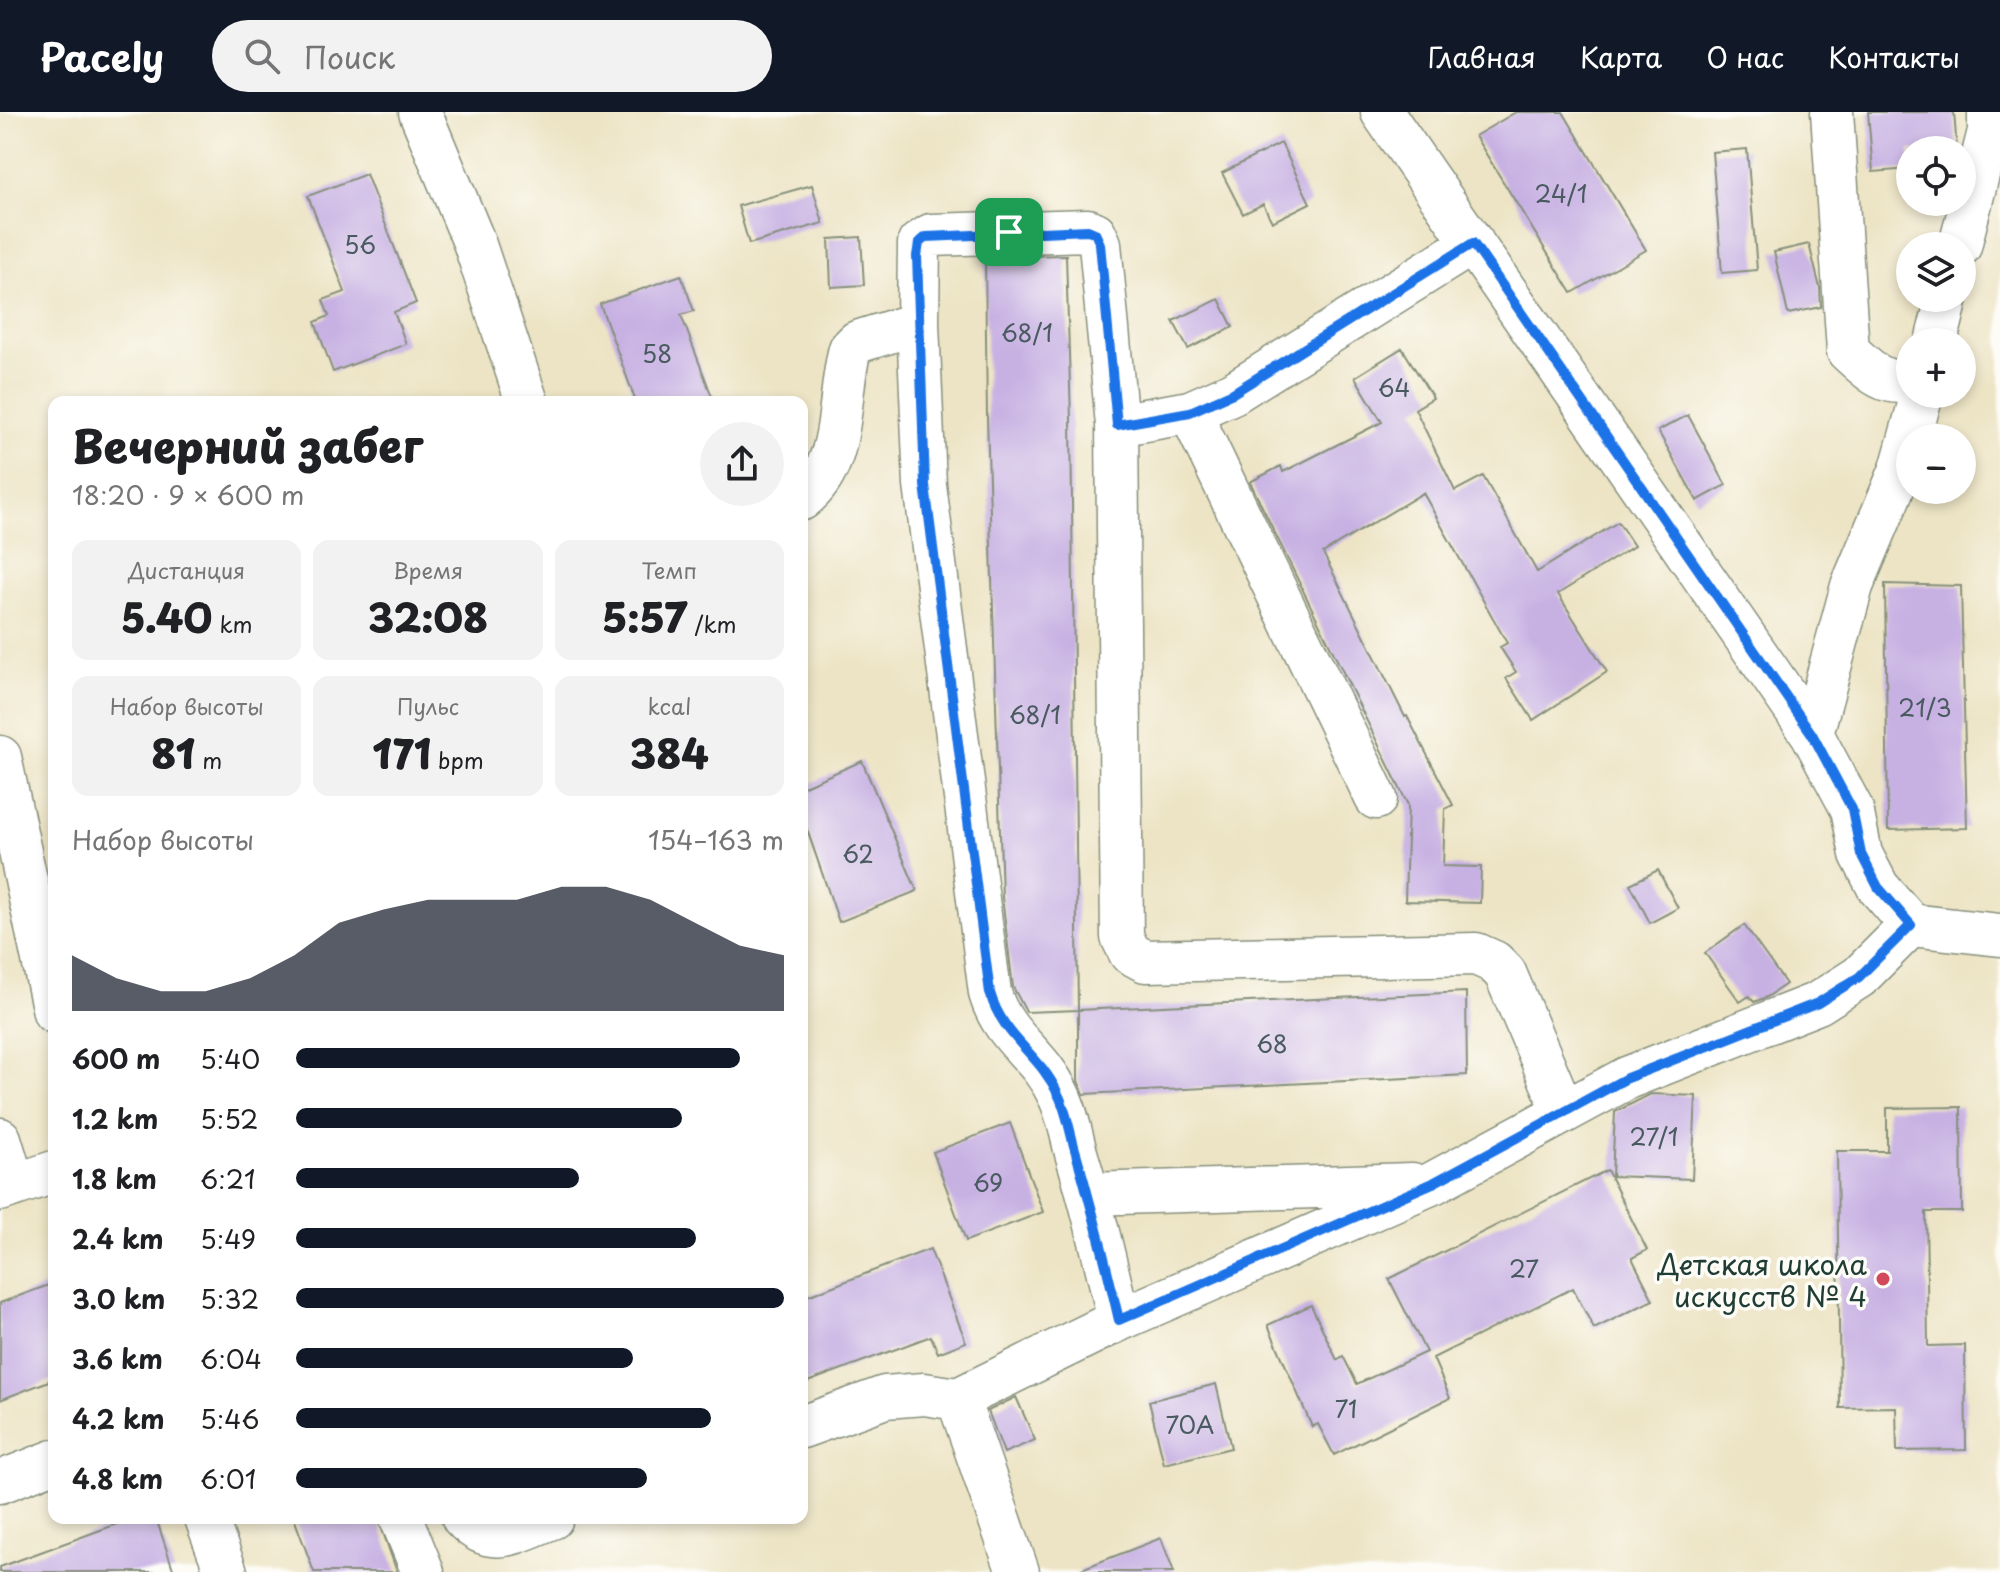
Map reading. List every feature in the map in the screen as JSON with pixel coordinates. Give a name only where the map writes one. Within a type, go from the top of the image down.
[{"type":"street","points":[[420,112],[474,242],[525,396]]},
{"type":"street","points":[[1832,112],[1848,351],[1875,376],[1896,383]]},
{"type":"street","points":[[1964,232],[1989,131],[1989,112]]},
{"type":"street","points":[[1398,117],[1473,243],[1812,734],[1852,809],[1861,854],[1878,887],[1911,925],[2000,935]]},
{"type":"street","points":[[1119,1320],[1059,1094],[1005,1028],[990,993],[925,485],[917,256],[919,243],[926,237],[1088,230],[1095,233],[1100,244],[1117,425],[1122,937],[1130,953],[1145,961],[1476,954],[1494,962],[1505,973],[1564,1112]]},
{"type":"street","points":[[1117,425],[1190,412],[1233,393],[1473,243]]},
{"type":"street","points":[[808,494],[829,467],[850,349],[857,342],[918,323]]},
{"type":"street","points":[[1812,734],[1852,586],[1901,469],[1918,408]]},
{"type":"street","points":[[1190,412],[1376,798]]},
{"type":"street","points":[[0,757],[48,984]]},
{"type":"street","points":[[808,1425],[885,1397],[924,1394],[958,1399],[1119,1320],[1433,1183],[1627,1078],[1818,1003],[1859,977],[1911,925]]},
{"type":"street","points":[[0,1139],[7,1188],[48,1174]]},
{"type":"street","points":[[1088,1194],[1433,1183]]},
{"type":"street","points":[[958,1399],[1018,1572]]},
{"type":"street","points":[[0,1482],[48,1463]]},
{"type":"street","points":[[208,1524],[226,1572]]},
{"type":"street","points":[[403,1524],[423,1572]]},
{"type":"street","points":[[468,1524],[474,1531],[499,1537],[535,1524]]},
{"type":"building","points":[[1516,112],[1563,112],[1646,250],[1572,293],[1475,136]]},
{"type":"building","points":[[1868,112],[1954,112],[1956,136],[1896,136],[1896,170],[1873,172]]},
{"type":"building","points":[[1281,143],[1310,203],[1272,222],[1263,204],[1243,214],[1222,173]]},
{"type":"building","points":[[1747,149],[1757,270],[1722,273],[1712,152]]},
{"type":"building","points":[[366,174],[416,303],[394,312],[406,344],[333,372],[315,322],[329,316],[323,300],[345,292],[308,196]]},
{"type":"building","points":[[812,185],[823,223],[749,244],[738,206]]},
{"type":"building","points":[[861,237],[864,285],[831,287],[829,239]]},
{"type":"building","points":[[1809,244],[1820,288],[1821,307],[1788,314],[1774,252]]},
{"type":"building","points":[[1066,255],[1078,1010],[1026,1012],[1013,987],[1002,897],[985,257]]},
{"type":"building","points":[[681,275],[694,311],[681,315],[712,396],[634,396],[600,304]]},
{"type":"building","points":[[1219,299],[1233,327],[1188,349],[1173,321]]},
{"type":"building","points":[[1402,348],[1433,398],[1415,409],[1455,491],[1483,476],[1537,572],[1618,522],[1634,546],[1558,594],[1607,672],[1533,720],[1506,678],[1516,672],[1500,647],[1507,643],[1423,493],[1323,553],[1453,805],[1445,809],[1443,866],[1481,867],[1480,903],[1405,901],[1408,805],[1250,482],[1281,466],[1283,472],[1382,422],[1355,377]]},
{"type":"building","points":[[1688,415],[1726,485],[1697,501],[1658,431]]},
{"type":"building","points":[[1885,584],[1961,586],[1967,828],[1888,830]]},
{"type":"building","points":[[862,761],[917,891],[839,922],[808,832],[808,784]]},
{"type":"building","points":[[1658,870],[1678,908],[1650,923],[1630,884]]},
{"type":"building","points":[[1744,925],[1786,984],[1754,1002],[1749,996],[1740,1002],[1705,953]]},
{"type":"building","points":[[1466,992],[1467,1075],[1084,1094],[1078,1081],[1078,1010]]},
{"type":"building","points":[[1651,1094],[1696,1096],[1692,1179],[1612,1176],[1615,1112]]},
{"type":"building","name":"Детская школа искусств № 4","points":[[1961,1107],[1962,1212],[1926,1212],[1928,1346],[1965,1345],[1966,1450],[1897,1451],[1896,1407],[1840,1408],[1837,1151],[1887,1151],[1887,1108]]},
{"type":"building","points":[[1010,1123],[1043,1212],[966,1241],[933,1152]]},
{"type":"building","points":[[1607,1170],[1647,1250],[1632,1258],[1653,1300],[1594,1329],[1573,1288],[1433,1358],[1450,1398],[1334,1455],[1318,1424],[1312,1427],[1268,1325],[1311,1305],[1337,1360],[1343,1356],[1357,1384],[1426,1352],[1389,1279]]},
{"type":"building","points":[[930,1249],[966,1342],[938,1353],[931,1336],[808,1382],[808,1296]]},
{"type":"building","points":[[48,1285],[48,1381],[0,1400],[0,1303]]},
{"type":"building","points":[[1216,1384],[1231,1448],[1164,1464],[1149,1401]]},
{"type":"building","points":[[1016,1397],[1035,1440],[1004,1453],[988,1411]]},
{"type":"building","points":[[117,1524],[158,1524],[174,1572],[0,1572],[0,1567]]},
{"type":"building","points":[[296,1524],[380,1524],[397,1572],[314,1572]]},
{"type":"building","points":[[1161,1538],[1174,1572],[1079,1572],[1079,1570]]},
{"type":"place","name":"Детская школа искусств № 4","points":[[1883,1279]]},
{"type":"route","points":[[1088,230],[1095,233],[1100,244],[1117,425],[1190,412],[1233,393],[1473,243],[1812,734],[1852,809],[1861,854],[1878,887],[1911,925],[1859,977],[1818,1003],[1627,1078],[1433,1183],[1119,1320],[1059,1094],[1005,1028],[990,993],[925,485],[918,323],[919,243],[931,235],[1009,232],[1088,230]]}]
